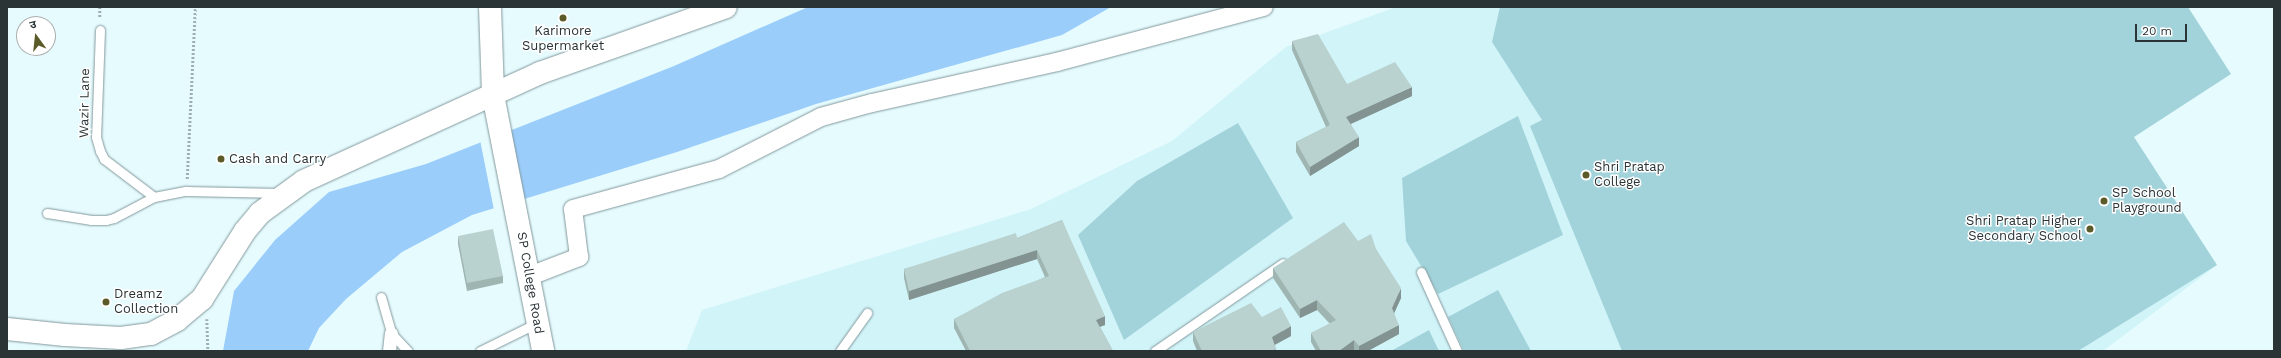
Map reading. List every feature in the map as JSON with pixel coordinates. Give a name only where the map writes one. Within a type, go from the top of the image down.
[{"type":"main road","name":"SP College Road","points":[[490,7],[493,95],[530,276],[543,351]]},
{"type":"main road","points":[[7,329],[65,336],[121,338],[151,334],[177,320],[202,299],[245,230],[260,213],[286,193],[330,169],[540,73],[726,7]]},
{"type":"street","points":[[530,276],[579,257],[573,209],[719,169],[821,117],[872,103],[1057,62],[1264,7]]},
{"type":"street","points":[[389,351],[391,333]]},
{"type":"lane","name":"Wazir Lane","points":[[100,30],[96,137],[100,151],[104,159],[154,197]]},
{"type":"lane","points":[[47,213],[91,220],[106,220],[114,218],[154,197],[186,191],[286,193]]},
{"type":"lane","points":[[1155,351],[1292,257]]},
{"type":"lane","points":[[1421,272],[1457,351]]},
{"type":"lane","points":[[381,297],[391,333],[408,351]]},
{"type":"lane","points":[[840,351],[867,314]]},
{"type":"lane","points":[[480,351],[537,323]]},
{"type":"path","points":[[186,191],[195,7]]},
{"type":"path","points":[[202,299],[208,323],[208,351]]},
{"type":"shaded area","name":"Shri Pratap College","points":[[1396,7],[2188,7],[1827,329],[2134,137],[2217,265],[2103,351],[686,351],[702,310],[1031,209],[1172,141],[1286,47]]},
{"type":"shaded area","points":[[1500,7],[2188,7],[2231,74],[2134,137],[2217,265],[2078,351],[1622,351],[1530,126],[1542,120],[1492,42]]},
{"type":"shaded area","points":[[1518,116],[1563,235],[1438,294],[1406,241],[1402,178]]},
{"type":"shaded area","points":[[1238,123],[1293,218],[1124,340],[1078,235],[1137,181]]},
{"type":"shaded area","points":[[1498,290],[1531,351],[1464,351],[1448,317]]},
{"type":"shaded area","points":[[1429,330],[1439,351],[1391,351]]},
{"type":"water","points":[[808,7],[1111,7],[1062,35],[816,104],[677,152],[472,215],[402,252],[346,299],[319,328],[308,351],[223,351],[234,291],[275,240],[329,192],[426,164],[674,66]]},
{"type":"pier","points":[[507,128],[522,201],[494,210],[480,140]]},
{"type":"building","points":[[1318,34],[1347,84],[1395,62],[1412,87],[1346,117],[1359,137],[1310,167],[1296,142],[1330,125],[1292,41]]},
{"type":"building","points":[[1062,220],[1105,316],[1096,320],[1113,351],[970,351],[954,319],[1002,293],[1049,276],[1037,250],[909,291],[904,269],[1016,233],[1017,238]]},
{"type":"building","points":[[1344,222],[1358,241],[1371,234],[1376,249],[1401,288],[1392,308],[1399,325],[1359,346],[1354,340],[1339,351],[1321,351],[1311,333],[1336,320],[1317,300],[1300,309],[1273,268]]},
{"type":"building","points":[[493,229],[503,276],[467,283],[458,236]]},
{"type":"building","points":[[1251,303],[1262,317],[1281,307],[1291,326],[1272,337],[1276,349],[1271,351],[1202,351],[1193,332]]},
{"type":"place","name":"Karimore Supermarket","points":[[563,18]]},
{"type":"place","name":"Cash and Carry","points":[[221,159]]},
{"type":"place","name":"Shri Pratap College","points":[[1586,175]]},
{"type":"place","name":"SP School Playground","points":[[2104,201]]},
{"type":"place","name":"Shri Pratap Higher Secondary School","points":[[2090,229]]},
{"type":"place","name":"Dreamz Collection","points":[[106,302]]}]
